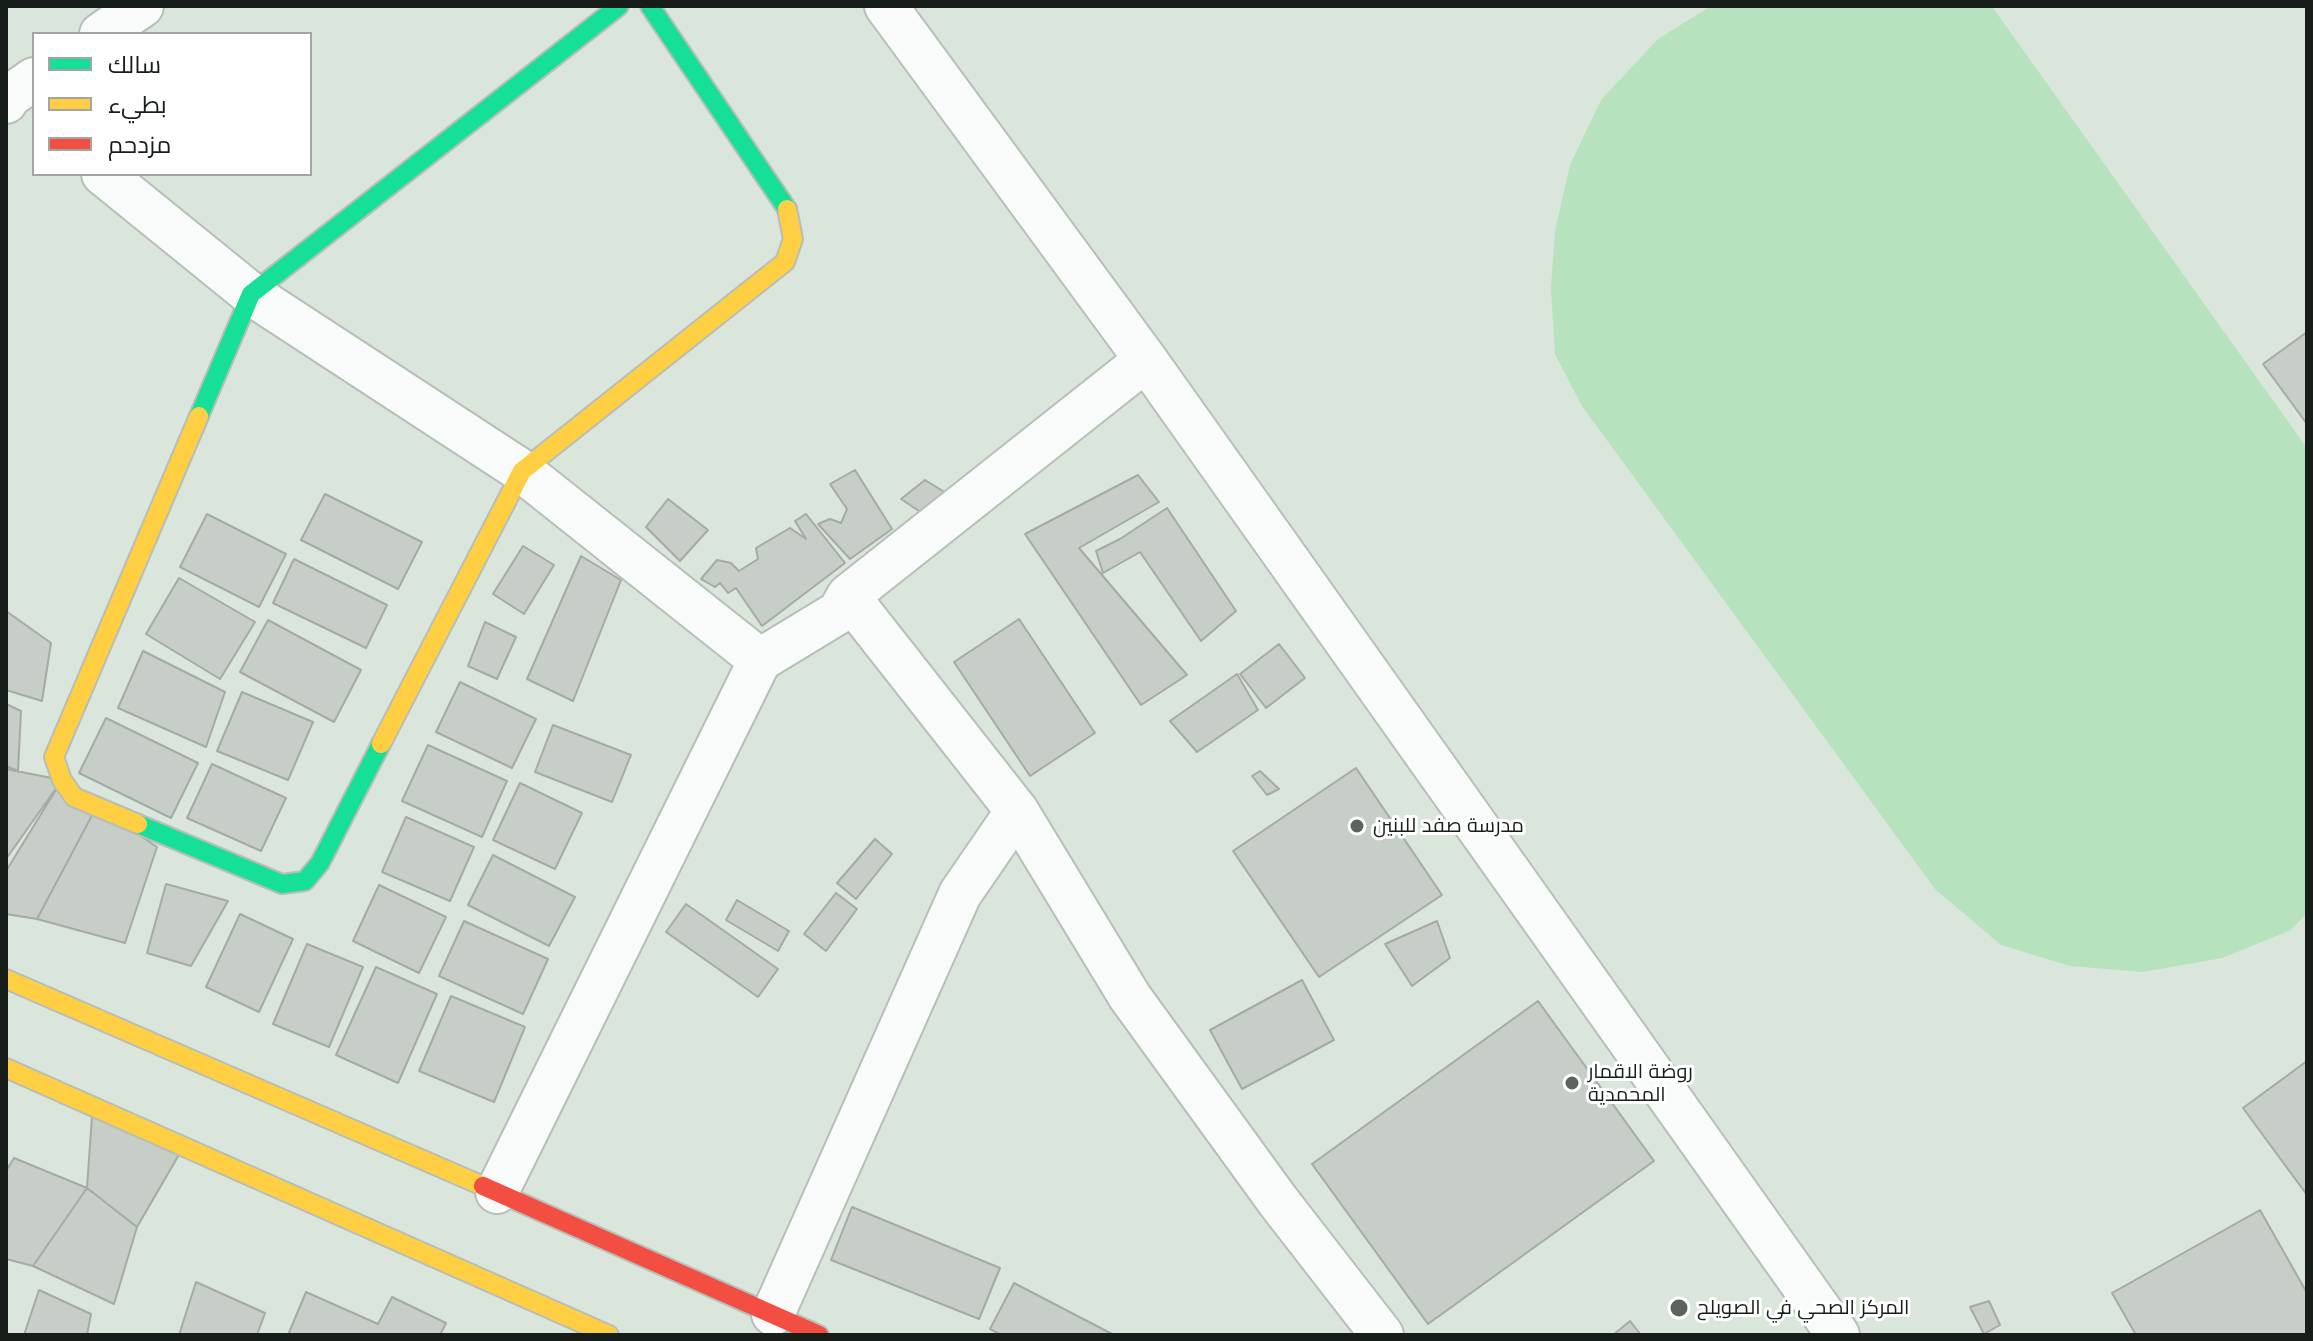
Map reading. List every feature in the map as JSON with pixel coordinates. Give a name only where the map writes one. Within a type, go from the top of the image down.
[{"type":"street","points":[[104,32],[142,6]]},
{"type":"street","points":[[619,6],[251,294],[54,757],[62,780],[74,797],[282,884],[305,881],[320,863],[522,471],[785,262],[793,239],[788,211],[650,6]]},
{"type":"street","points":[[886,6],[1146,360],[1838,1335]]},
{"type":"street","points":[[105,176],[251,294],[522,471],[760,660]]},
{"type":"street","points":[[497,1192],[760,660],[839,612],[848,596],[1146,360]]},
{"type":"street","points":[[848,596],[1017,811],[1130,997],[1278,1201],[1382,1335]]},
{"type":"street","points":[[773,1314],[960,894],[1017,811]]},
{"type":"street","points":[[6,979],[819,1335]]},
{"type":"street","points":[[6,1068],[609,1335]]},
{"type":"green space","points":[[1711,6],[1993,8],[2307,448],[2307,913],[2291,930],[2222,958],[2143,972],[2070,966],[2001,945],[1935,889],[1582,406],[1555,354],[1551,288],[1555,231],[1570,165],[1601,100],[1658,39]]},
{"type":"building","points":[[2307,332],[2307,424],[2263,364]]},
{"type":"building","points":[[855,470],[892,529],[850,559],[818,524],[830,519],[841,523],[847,509],[830,484]]},
{"type":"building","points":[[1138,475],[1159,502],[1079,548],[1187,675],[1141,705],[1025,534]]},
{"type":"building","points":[[925,480],[951,496],[928,517],[901,499]]},
{"type":"building","points":[[325,494],[422,542],[398,589],[301,540]]},
{"type":"building","points":[[668,499],[708,530],[680,561],[646,527]]},
{"type":"building","points":[[1167,508],[1236,611],[1201,641],[1140,552],[1103,573],[1096,551]]},
{"type":"building","points":[[207,514],[286,554],[259,607],[180,567]]},
{"type":"building","points":[[806,514],[845,563],[762,626],[736,588],[728,593],[720,583],[715,587],[701,579],[717,560],[731,563],[739,571],[758,559],[756,548],[790,528],[806,539],[795,521]]},
{"type":"building","points":[[523,546],[554,565],[524,614],[493,594]]},
{"type":"building","points":[[581,556],[621,580],[573,701],[527,679]]},
{"type":"building","points":[[294,559],[387,605],[366,648],[273,603]]},
{"type":"building","points":[[179,578],[255,622],[220,679],[146,634]]},
{"type":"building","points":[[6,611],[51,643],[42,701],[6,690]]},
{"type":"building","points":[[1019,619],[1095,733],[1030,776],[954,662]]},
{"type":"building","points":[[268,620],[361,670],[334,722],[240,672]]},
{"type":"building","points":[[485,622],[516,637],[497,679],[468,666]]},
{"type":"building","points":[[1279,644],[1305,678],[1266,708],[1240,674]]},
{"type":"building","points":[[143,651],[225,692],[206,747],[118,708]]},
{"type":"building","points":[[1237,674],[1258,710],[1197,752],[1170,721]]},
{"type":"building","points":[[460,682],[536,719],[512,768],[436,732]]},
{"type":"building","points":[[242,692],[313,722],[288,780],[217,751]]},
{"type":"building","points":[[6,704],[21,711],[18,771],[6,766]]},
{"type":"building","points":[[106,718],[198,763],[171,818],[79,773]]},
{"type":"building","points":[[553,725],[631,755],[612,802],[535,772]]},
{"type":"building","points":[[428,745],[507,781],[482,837],[402,801]]},
{"type":"building","points":[[212,764],[286,798],[261,851],[187,818]]},
{"type":"building","points":[[1356,768],[1442,895],[1319,977],[1233,851]]},
{"type":"building","points":[[6,769],[62,780],[6,859]]},
{"type":"building","points":[[1260,771],[1279,789],[1267,795],[1252,776]]},
{"type":"building","points":[[62,780],[97,806],[37,919],[6,914],[6,871]]},
{"type":"building","points":[[520,783],[582,813],[555,869],[493,840]]},
{"type":"building","points":[[97,806],[157,847],[125,943],[37,919]]},
{"type":"building","points":[[406,817],[474,847],[450,901],[382,872]]},
{"type":"building","points":[[875,839],[892,854],[856,899],[837,883]]},
{"type":"building","points":[[493,855],[575,897],[549,946],[468,905]]},
{"type":"building","points":[[166,884],[228,901],[191,966],[147,953]]},
{"type":"building","points":[[379,885],[446,917],[419,973],[353,941]]},
{"type":"building","points":[[836,893],[857,909],[826,951],[804,934]]},
{"type":"building","points":[[737,900],[789,931],[778,951],[726,920]]},
{"type":"building","points":[[686,904],[778,969],[758,997],[666,932]]},
{"type":"building","points":[[240,914],[293,939],[259,1012],[206,987]]},
{"type":"building","points":[[464,921],[548,959],[523,1014],[439,976]]},
{"type":"building","points":[[1437,921],[1450,958],[1412,986],[1385,944]]},
{"type":"building","points":[[307,944],[363,967],[329,1047],[273,1024]]},
{"type":"building","points":[[376,967],[437,994],[398,1083],[336,1055]]},
{"type":"building","points":[[1302,980],[1334,1040],[1242,1089],[1210,1030]]},
{"type":"building","points":[[451,996],[525,1027],[494,1102],[419,1071]]},
{"type":"building","points":[[1538,1001],[1654,1161],[1428,1324],[1312,1164]]},
{"type":"building","points":[[2307,1061],[2307,1195],[2243,1108]]},
{"type":"building","points":[[92,1116],[180,1153],[137,1227],[87,1188]]},
{"type":"building","points":[[14,1158],[87,1188],[33,1266],[6,1259],[6,1171]]},
{"type":"building","points":[[87,1188],[137,1227],[114,1304],[33,1266]]},
{"type":"building","points":[[852,1207],[1000,1268],[979,1319],[831,1260]]},
{"type":"building","points":[[2260,1210],[2307,1293],[2307,1335],[2136,1335],[2112,1293]]},
{"type":"building","points":[[196,1282],[265,1313],[257,1335],[179,1335]]},
{"type":"building","points":[[1014,1283],[1114,1335],[1001,1335],[990,1329]]},
{"type":"building","points":[[39,1290],[91,1314],[87,1335],[24,1335]]},
{"type":"building","points":[[306,1292],[378,1324],[392,1297],[446,1323],[440,1335],[288,1335]]},
{"type":"building","points":[[1989,1301],[2000,1325],[1984,1334],[1970,1307]]},
{"type":"building","points":[[1630,1321],[1641,1335],[1613,1335]]},
{"type":"traffic: fast","points":[[199,416],[251,294],[619,6]]},
{"type":"traffic: fast","points":[[650,6],[787,209]]},
{"type":"traffic: fast","points":[[138,824],[282,884],[305,881],[320,863],[381,744]]},
{"type":"traffic: slow","points":[[381,744],[522,471],[785,262],[793,239],[787,209]]},
{"type":"traffic: slow","points":[[138,824],[74,797],[62,780],[54,757],[199,416]]},
{"type":"traffic: slow","points":[[6,979],[483,1186]]},
{"type":"traffic: slow","points":[[6,1068],[609,1335]]},
{"type":"traffic: jam","points":[[483,1186],[819,1335]]},
{"type":"place","name":"مدرسة صفد للبنين","points":[[1357,826]]},
{"type":"place","name":"روضة الاقمار المحمدية","points":[[1572,1083]]},
{"type":"place","name":"المركز الصحي في الصويلح","points":[[1679,1308]]}]
